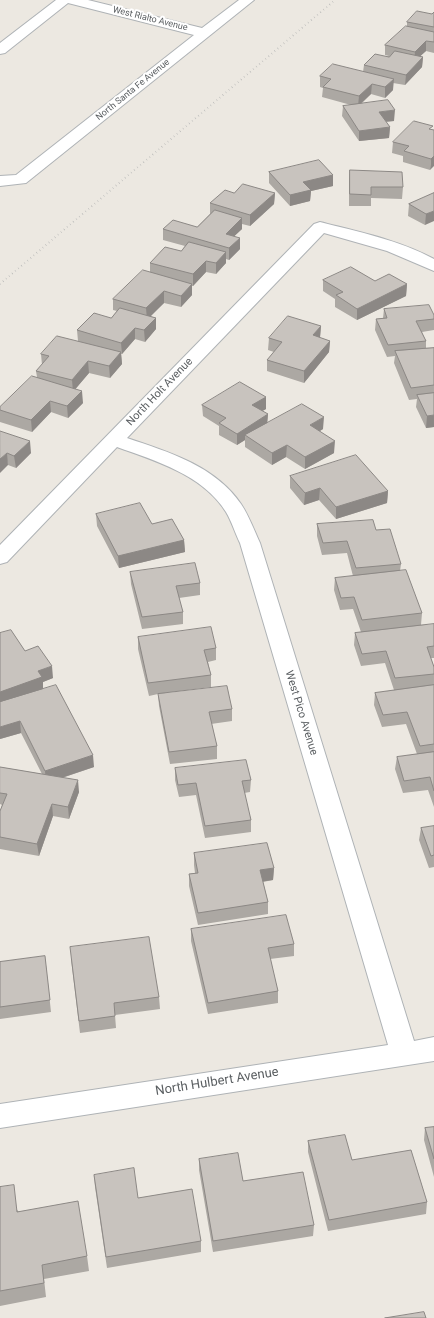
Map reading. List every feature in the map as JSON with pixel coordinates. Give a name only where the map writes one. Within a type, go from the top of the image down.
[{"type":"street","points":[[0,50],[64,0]]},
{"type":"street","name":"West Rialto Avenue","points":[[72,0],[204,33]]},
{"type":"street","name":"North Santa Fe Avenue","points":[[0,181],[20,180],[246,0]]},
{"type":"street","name":"North Holt Avenue","points":[[0,557],[320,227],[378,242],[424,260],[434,266]]},
{"type":"street","name":"West Pico Avenue","points":[[115,440],[185,465],[209,481],[233,507],[250,542],[404,1053]]},
{"type":"street","name":"North Hulbert Avenue","points":[[0,1116],[434,1049]]},
{"type":"building","points":[[417,11],[432,14],[434,12],[434,27],[407,22]]},
{"type":"building","points":[[406,26],[434,32],[434,42],[426,41],[415,52],[385,45]]},
{"type":"building","points":[[395,51],[423,57],[406,75],[364,65],[375,54],[389,57]]},
{"type":"building","points":[[333,64],[394,79],[385,87],[372,84],[359,96],[323,87],[331,79],[320,76]]},
{"type":"building","points":[[388,100],[395,110],[379,112],[390,127],[359,131],[343,106]]},
{"type":"building","points":[[414,121],[433,126],[429,129],[434,130],[434,156],[431,159],[404,151],[409,146],[393,142]]},
{"type":"building","points":[[319,160],[333,175],[303,182],[311,190],[290,195],[269,172]]},
{"type":"building","points":[[350,170],[402,172],[403,187],[371,187],[371,195],[350,194]]},
{"type":"building","points":[[243,184],[275,193],[250,215],[210,203],[225,190],[234,193]]},
{"type":"building","points":[[434,193],[434,211],[426,214],[409,204]]},
{"type":"building","points":[[215,210],[242,218],[226,234],[240,238],[229,248],[163,229],[173,220],[197,227]]},
{"type":"building","points":[[189,242],[226,252],[216,263],[206,261],[193,274],[150,263],[165,247],[181,251]]},
{"type":"building","points":[[351,267],[375,281],[389,274],[407,284],[357,309],[336,295],[343,292],[323,280]]},
{"type":"building","points":[[143,270],[192,284],[181,296],[164,291],[146,308],[113,299]]},
{"type":"building","points":[[429,305],[434,315],[434,319],[416,321],[426,341],[388,345],[376,319],[387,318],[384,309]]},
{"type":"building","points":[[120,308],[156,318],[144,330],[135,328],[121,343],[77,330],[94,313],[111,318]]},
{"type":"building","points":[[288,316],[321,326],[313,335],[330,341],[304,371],[267,360],[282,342],[269,338]]},
{"type":"building","points":[[57,336],[121,352],[109,366],[88,361],[72,380],[36,371],[49,356],[41,354]]},
{"type":"building","points":[[434,348],[434,385],[411,388],[395,351]]},
{"type":"building","points":[[32,376],[82,391],[67,406],[50,401],[31,420],[0,410],[0,407]]},
{"type":"building","points":[[240,382],[266,397],[252,405],[268,414],[237,434],[219,423],[226,418],[202,405]]},
{"type":"building","points":[[434,393],[434,415],[427,416],[417,395]]},
{"type":"building","points":[[302,404],[324,417],[310,425],[335,441],[305,457],[287,445],[272,453],[245,435]]},
{"type":"building","points":[[0,431],[30,441],[14,456],[7,453],[0,459]]},
{"type":"building","points":[[356,455],[388,491],[336,507],[320,488],[305,493],[290,476]]},
{"type":"building","points":[[140,503],[152,524],[172,519],[184,540],[118,556],[96,514]]},
{"type":"building","points":[[373,520],[376,530],[390,529],[401,564],[356,568],[347,541],[323,543],[317,524]]},
{"type":"building","points":[[195,563],[200,583],[176,586],[183,612],[142,617],[130,572]]},
{"type":"building","points":[[406,570],[422,613],[362,620],[354,597],[341,598],[335,578]]},
{"type":"building","points":[[434,624],[434,646],[427,647],[434,667],[434,674],[395,678],[386,651],[362,654],[355,633]]},
{"type":"building","points":[[211,627],[216,648],[204,650],[211,675],[148,683],[138,637]]},
{"type":"building","points":[[11,630],[25,651],[38,646],[52,666],[38,671],[42,677],[0,692],[0,633]]},
{"type":"building","points":[[56,685],[93,755],[45,771],[20,721],[0,727],[0,702]]},
{"type":"building","points":[[434,685],[434,744],[420,746],[407,712],[383,715],[375,693]]},
{"type":"building","points":[[227,686],[232,709],[209,712],[217,746],[169,752],[158,694]]},
{"type":"building","points":[[434,752],[434,791],[430,777],[404,781],[397,757]]},
{"type":"building","points":[[246,760],[251,780],[242,781],[251,820],[205,826],[196,783],[178,785],[175,768]]},
{"type":"building","points":[[0,767],[78,780],[68,807],[52,804],[37,844],[0,837],[0,811],[7,794],[0,793]]},
{"type":"building","points":[[434,826],[434,855],[431,856],[421,828]]},
{"type":"building","points":[[267,843],[274,868],[260,870],[268,902],[198,913],[189,874],[198,873],[194,853]]},
{"type":"building","points":[[286,915],[294,944],[268,948],[278,991],[208,1003],[191,929]]},
{"type":"building","points":[[149,937],[159,997],[114,1003],[115,1016],[79,1021],[70,947]]},
{"type":"building","points":[[45,956],[50,1000],[0,1007],[0,962]]},
{"type":"building","points":[[434,1127],[434,1159],[425,1128]]},
{"type":"building","points":[[345,1135],[352,1160],[411,1150],[427,1202],[329,1220],[308,1141]]},
{"type":"building","points":[[238,1153],[243,1181],[303,1172],[314,1225],[213,1241],[199,1159]]},
{"type":"building","points":[[134,1168],[138,1198],[192,1189],[201,1241],[106,1257],[94,1175]]},
{"type":"building","points":[[14,1185],[17,1212],[78,1201],[87,1256],[42,1265],[44,1283],[0,1291],[0,1187]]},
{"type":"building","points":[[424,1312],[426,1318],[385,1318]]},
{"type":"railway","points":[[0,284],[335,0]]}]
